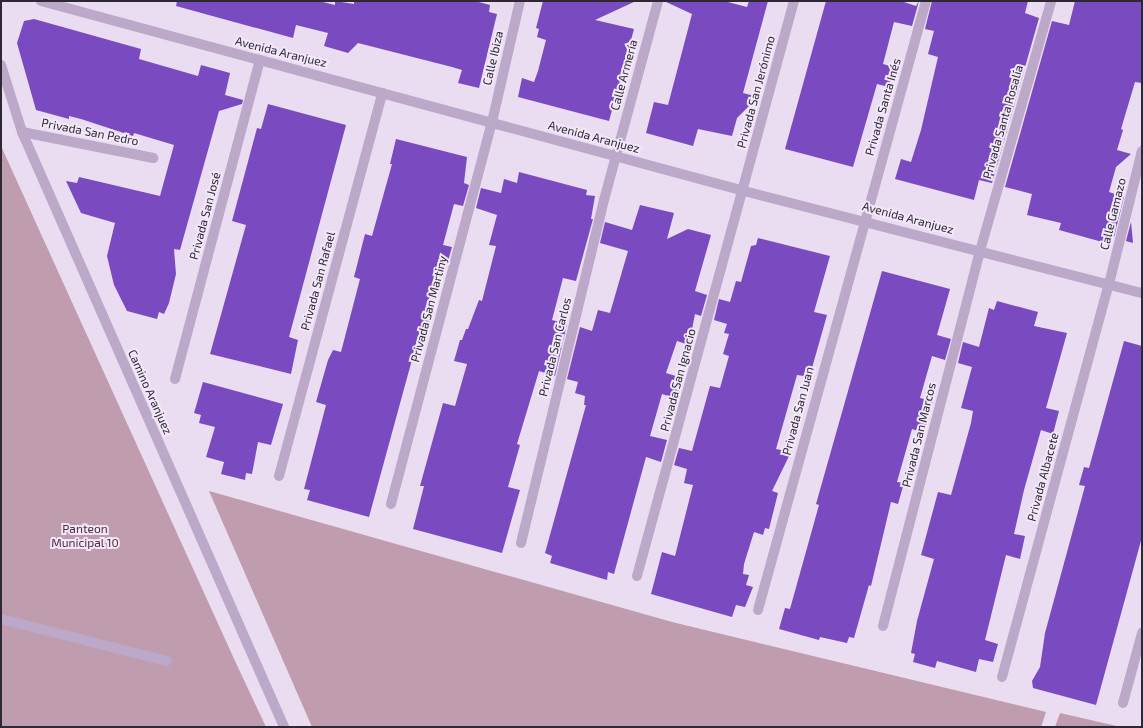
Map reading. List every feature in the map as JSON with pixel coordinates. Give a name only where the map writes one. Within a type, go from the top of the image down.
[{"type":"street","name":"Avenida Aranjuez","points":[[41,1],[744,191],[864,220],[1142,294]]},
{"type":"street","name":"Calle Ibiza","points":[[492,122],[520,1]]},
{"type":"street","name":"Calle Armería","points":[[616,156],[658,1]]},
{"type":"street","name":"Privada San Jerónimo","points":[[744,191],[794,1]]},
{"type":"street","name":"Privada Santa Inés","points":[[864,220],[926,1]]},
{"type":"street","name":"Privada Santa Rosalía","points":[[980,251],[1051,1]]},
{"type":"street","name":"Privada San José","points":[[175,379],[260,60]]},
{"type":"street","name":"Camino Aranjuez","points":[[1,65],[22,132],[284,727]]},
{"type":"street","name":"Privada San Rafael","points":[[278,476],[382,93]]},
{"type":"street","name":"Privada San Martiny","points":[[391,504],[492,122]]},
{"type":"street","name":"Privada San Pedro","points":[[22,132],[153,158]]},
{"type":"street","name":"Calle Gamazo","points":[[1109,284],[1142,151]]},
{"type":"street","name":"Privada San Carlos","points":[[521,543],[616,156]]},
{"type":"street","name":"Privada San Ignacio","points":[[637,576],[744,191]]},
{"type":"street","name":"Privada San Juan","points":[[758,610],[864,220]]},
{"type":"street","name":"Privada San Marcos","points":[[883,626],[980,251]]},
{"type":"street","name":"Privada Albacete","points":[[1002,677],[1109,284]]},
{"type":"street","points":[[1,619],[167,661]]},
{"type":"street","points":[[1123,703],[1142,633]]},
{"type":"green space","name":"Panteon Municipal 10","points":[[1,146],[235,661],[266,727],[1,727]]},
{"type":"green space","points":[[209,491],[672,622],[1046,712],[1041,727],[312,727]]},
{"type":"green space","points":[[1060,713],[1121,727],[1055,727]]},
{"type":"building","points":[[177,1],[319,1],[335,5],[335,1],[354,4],[354,1],[475,1],[490,5],[489,12],[497,14],[479,88],[458,83],[462,70],[452,67],[358,43],[348,53],[324,46],[328,33],[296,25],[293,38],[176,6]]},
{"type":"building","points":[[543,1],[636,1],[595,20],[634,29],[609,121],[518,97],[522,78],[534,82],[538,71],[546,40],[537,37],[539,29],[536,28]]},
{"type":"building","points":[[664,1],[724,1],[747,7],[749,1],[768,1],[743,93],[758,97],[737,118],[732,136],[698,129],[693,146],[646,133],[654,102],[668,105],[692,14]]},
{"type":"building","points":[[826,1],[901,1],[916,6],[919,1],[912,26],[894,22],[883,64],[894,67],[889,87],[877,84],[853,167],[785,149]]},
{"type":"building","points":[[932,1],[1028,1],[1025,13],[1039,18],[992,183],[979,180],[974,200],[895,179],[901,159],[911,162],[921,130],[938,57],[928,54],[934,31],[925,29]]},
{"type":"building","points":[[1075,1],[1142,1],[1142,83],[1135,82],[1121,129],[1123,130],[1117,150],[1131,154],[1116,167],[1109,192],[1124,197],[1114,237],[1108,235],[1106,243],[1059,230],[1061,223],[1027,215],[1032,194],[1005,187],[1052,21],[1069,25]]},
{"type":"building","points":[[34,19],[141,49],[139,59],[198,76],[201,65],[230,73],[225,95],[243,100],[242,104],[219,111],[180,250],[174,249],[176,274],[169,303],[164,314],[159,312],[157,319],[127,311],[114,285],[107,256],[115,223],[81,213],[66,181],[77,183],[79,177],[160,196],[174,145],[134,133],[133,136],[81,119],[69,116],[69,119],[36,110],[17,43],[24,21]]},
{"type":"building","points":[[268,104],[346,125],[289,337],[298,340],[291,374],[210,354],[246,225],[232,221],[257,128],[261,129]]},
{"type":"building","points":[[396,139],[467,157],[464,183],[469,185],[463,206],[454,204],[443,245],[452,247],[446,268],[437,266],[427,308],[434,310],[427,336],[419,334],[369,517],[307,500],[310,490],[304,489],[326,405],[316,402],[328,360],[333,350],[341,352],[360,279],[354,277],[365,234],[372,236],[392,164],[390,164]]},
{"type":"building","points":[[519,172],[587,190],[586,195],[595,196],[591,219],[593,219],[576,281],[563,278],[552,320],[567,324],[555,376],[539,371],[517,444],[520,445],[508,487],[520,490],[502,553],[413,529],[424,486],[420,486],[443,403],[455,406],[467,364],[454,361],[460,340],[462,340],[466,329],[468,329],[479,300],[482,301],[496,246],[489,245],[497,215],[476,208],[481,188],[501,193],[504,179],[517,183]]},
{"type":"building","points":[[640,205],[674,213],[667,239],[688,229],[711,235],[695,291],[707,295],[701,316],[695,314],[689,345],[677,341],[666,373],[682,378],[678,399],[662,394],[650,436],[667,440],[661,462],[646,457],[614,574],[608,572],[607,580],[550,563],[552,556],[545,553],[586,405],[584,405],[585,396],[575,393],[578,382],[567,379],[580,327],[592,331],[598,310],[610,313],[628,251],[600,243],[605,222],[632,230]]},
{"type":"building","points":[[1131,222],[1133,243],[1126,241]]},
{"type":"building","points":[[758,238],[830,256],[814,312],[827,315],[812,368],[806,367],[804,376],[797,375],[776,449],[791,452],[772,491],[778,493],[769,529],[765,528],[763,535],[754,532],[744,564],[743,574],[749,575],[746,585],[753,587],[745,607],[736,605],[732,617],[651,594],[662,552],[675,556],[693,485],[684,483],[687,469],[674,465],[679,448],[692,451],[710,386],[720,388],[729,356],[723,354],[729,334],[724,333],[727,324],[714,320],[719,299],[730,302],[736,281],[741,282],[751,246],[756,245]]},
{"type":"building","points":[[882,271],[950,289],[937,335],[951,339],[945,360],[932,356],[920,398],[933,401],[924,433],[912,429],[897,482],[904,483],[898,504],[891,502],[871,586],[869,585],[854,638],[849,637],[847,643],[820,637],[819,640],[779,629],[785,608],[790,609],[819,505],[816,504]]},
{"type":"building","points":[[997,301],[1038,312],[1034,326],[1067,333],[1046,408],[1059,411],[1053,434],[1041,430],[1024,490],[1014,534],[1025,536],[1020,559],[1006,555],[985,640],[998,644],[993,662],[979,659],[976,672],[937,661],[935,668],[913,662],[915,654],[911,653],[917,621],[934,559],[921,555],[938,492],[951,495],[971,423],[973,411],[961,408],[972,367],[958,363],[963,342],[979,347],[989,308],[994,310]]},
{"type":"building","points":[[1124,341],[1142,346],[1142,537],[1096,705],[1033,688],[1032,681],[1040,667],[1045,633],[1085,486],[1079,485],[1084,467],[1089,468]]},
{"type":"building","points":[[203,382],[283,404],[271,445],[258,442],[252,474],[246,473],[245,480],[221,474],[224,462],[206,457],[215,427],[199,423],[201,415],[194,413]]}]
